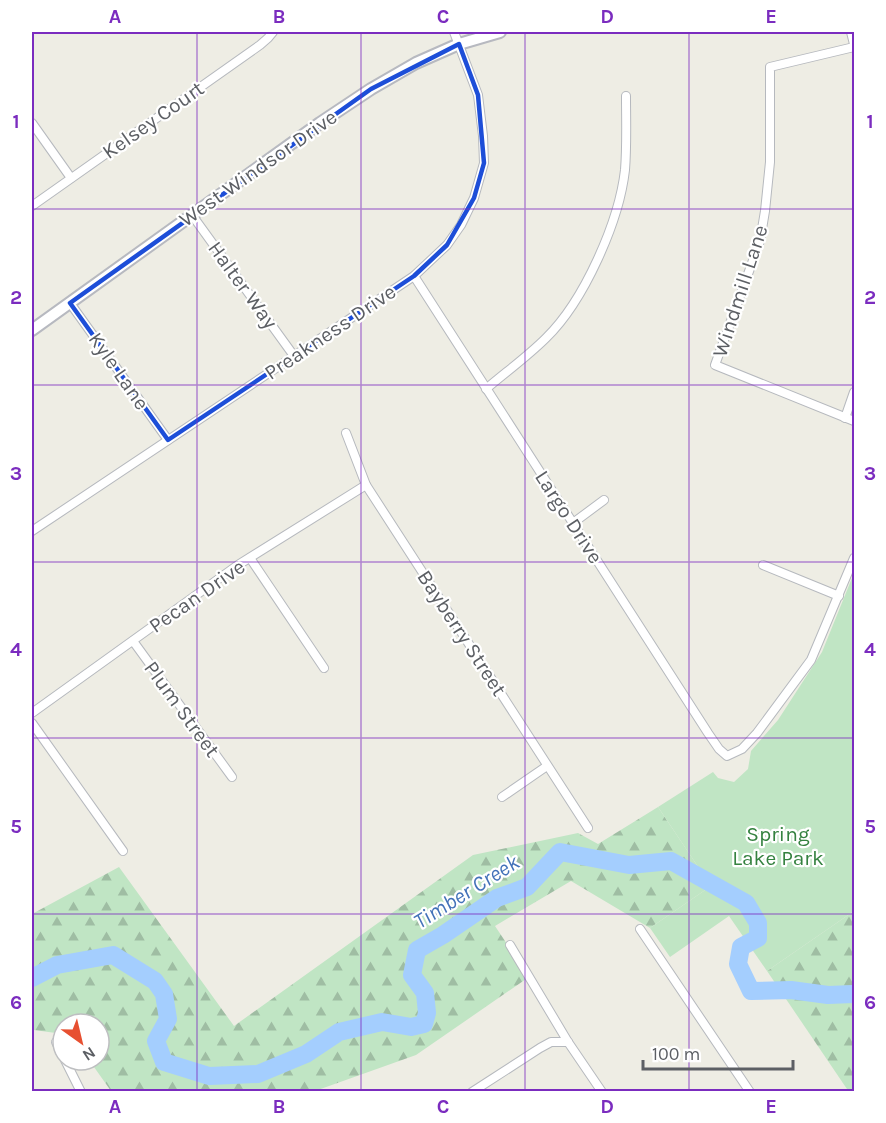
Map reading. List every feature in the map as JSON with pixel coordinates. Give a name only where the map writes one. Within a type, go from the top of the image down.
[{"type":"street","name":"Kelsey Court","points":[[32,206],[260,45],[273,32]]},
{"type":"street","name":"Preakness Drive","points":[[33,528],[414,276],[447,245],[461,225],[474,198],[484,163],[478,95],[454,32]]},
{"type":"street","name":"West Windsor Drive","points":[[32,330],[371,89],[416,63],[459,44],[500,32]]},
{"type":"street","points":[[851,32],[855,46]]},
{"type":"street","name":"Windmill Lane","points":[[855,46],[770,67],[770,162],[762,231],[715,365],[855,421]]},
{"type":"street","points":[[486,389],[547,338],[574,305],[596,263],[611,227],[621,192],[625,168],[626,96]]},
{"type":"street","points":[[32,123],[71,178]]},
{"type":"street","name":"Halter Way","points":[[192,215],[294,356]]},
{"type":"street","name":"Largo Drive","points":[[414,276],[708,733],[727,756],[742,748],[758,733],[811,660],[839,596]]},
{"type":"street","name":"Kyle Lane","points":[[70,303],[168,440]]},
{"type":"street","points":[[845,417],[855,392]]},
{"type":"street","name":"Bayberry Street","points":[[346,433],[366,484],[588,828]]},
{"type":"street","name":"Pecan Drive","points":[[32,713],[203,589],[366,484]]},
{"type":"street","points":[[573,523],[604,500]]},
{"type":"street","points":[[250,558],[324,668]]},
{"type":"street","points":[[763,565],[839,596],[855,558]]},
{"type":"street","name":"Plum Street","points":[[133,641],[232,777]]},
{"type":"street","points":[[32,723],[123,851]]},
{"type":"street","points":[[502,797],[547,766]]},
{"type":"street","points":[[640,929],[750,1092]]},
{"type":"street","points":[[510,945],[568,1042],[602,1092]]},
{"type":"street","points":[[472,1092],[551,1042],[568,1042]]},
{"type":"street","points":[[71,1072],[81,1092]]},
{"type":"highlighted area","points":[[459,44],[478,95],[484,163],[474,198],[447,245],[414,276],[168,440],[70,303],[371,89]]},
{"type":"green space","name":"Spring Lake Park","points":[[854,573],[854,911],[767,971],[729,916],[670,957],[650,928],[711,886],[658,807],[713,772],[718,778],[734,782],[748,769],[751,751],[778,720],[822,652]]},
{"type":"green space","points":[[658,807],[711,886],[650,928],[571,881],[495,926],[529,977],[416,1055],[315,1091],[111,1091],[98,1072],[111,1072],[111,1012],[51,1012],[51,1032],[34,1030],[32,1032],[32,914],[119,867],[234,1026],[473,855],[578,833],[598,844]]},
{"type":"green space","points":[[854,911],[854,1091],[849,1092],[767,971]]},
{"type":"waterway","name":"Timber Creek","points":[[32,978],[57,965],[113,955],[155,981],[164,994],[168,1019],[156,1041],[164,1062],[209,1076],[258,1074],[306,1054],[339,1032],[382,1022],[411,1027],[424,1024],[427,1013],[425,993],[412,975],[417,950],[497,898],[527,887],[560,852],[629,865],[671,861],[746,903],[758,923],[758,938],[741,947],[738,964],[751,991],[791,990],[828,995],[854,994]]}]
